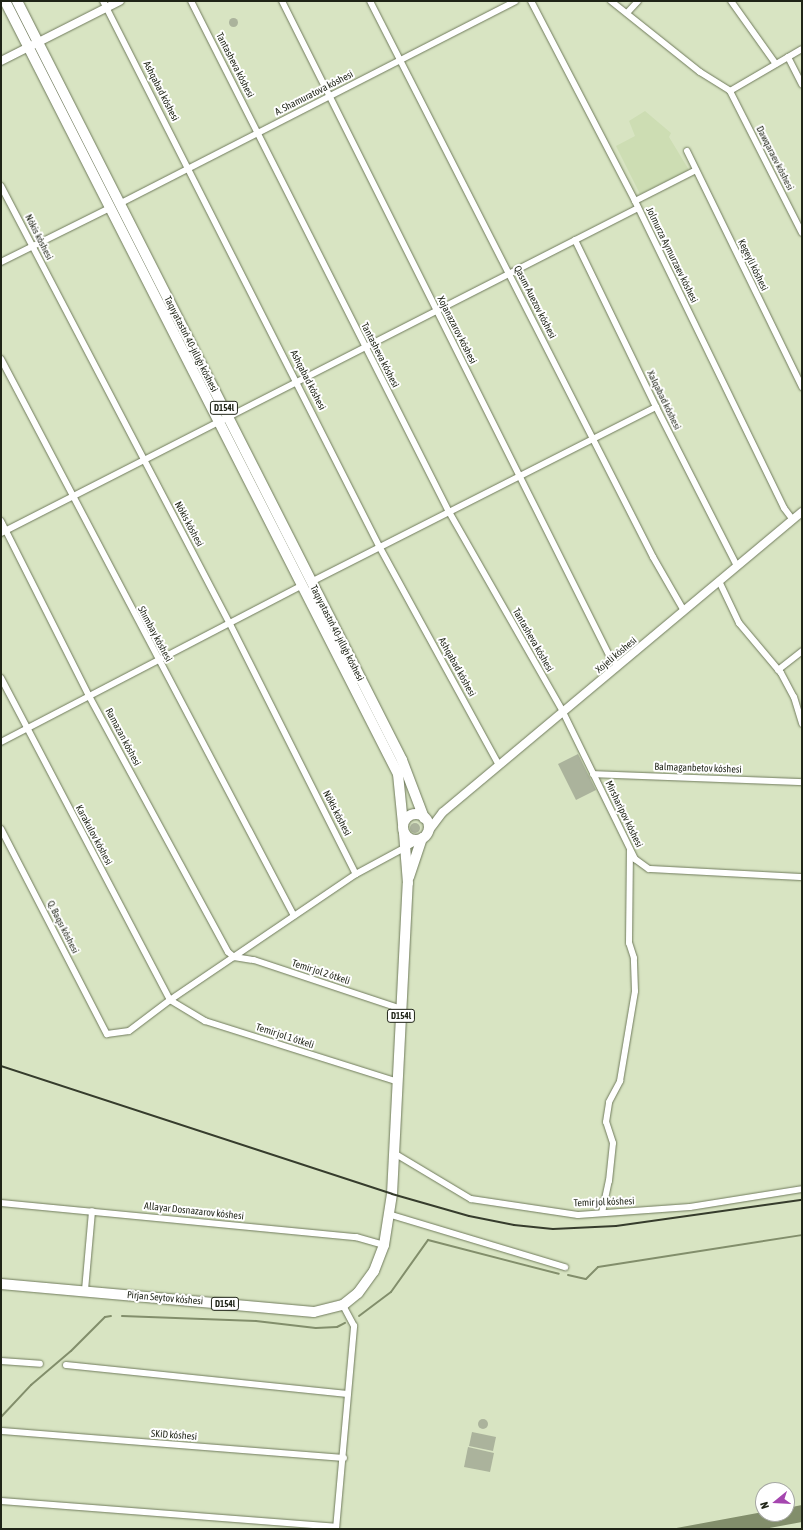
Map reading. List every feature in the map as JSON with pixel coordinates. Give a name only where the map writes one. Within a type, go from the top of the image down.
[{"type":"main road","name":"Taqıyatastıń 40-jıllıǵı kóshesi","points":[[5,1],[218,422],[402,760],[424,818]]},
{"type":"main road","name":"Taqıyatastıń 40-jıllıǵı kóshesi","points":[[17,1],[121,203],[228,417],[306,584],[398,774],[404,829]]},
{"type":"main road","points":[[423,837],[409,838],[404,829],[412,815],[424,818]]},
{"type":"main road","name":"D154l","points":[[408,883],[428,825],[424,818]]},
{"type":"main road","name":"D154l","points":[[388,1214],[394,1153],[408,883],[404,829]]},
{"type":"main road","name":"Pirjan Seytov kóshesi","points":[[1,1284],[85,1290],[314,1312],[343,1305],[358,1293],[374,1271],[384,1245],[388,1214]]},
{"type":"street","points":[[1,61],[39,42],[105,4],[120,1]]},
{"type":"street","name":"Tantasheva kóshesi","points":[[191,1],[448,510],[563,712]]},
{"type":"street","name":"Xojanazarov kóshesi","points":[[282,1],[609,655],[618,666]]},
{"type":"street","name":"Qasım Auezov kóshesi","points":[[370,1],[653,557],[684,611]]},
{"type":"street","name":"A. Shamuratova kóshesi","points":[[121,203],[515,1]]},
{"type":"street","name":"Jolmurza Aymurzaev kóshesi","points":[[531,1],[635,201],[784,508],[793,520]]},
{"type":"street","points":[[611,1],[700,72],[730,91],[802,49]]},
{"type":"street","points":[[627,13],[638,1]]},
{"type":"street","points":[[731,1],[776,64]]},
{"type":"street","name":"Ashqabad kóshesi","points":[[105,4],[298,381],[379,546],[499,765]]},
{"type":"street","points":[[788,57],[802,85]]},
{"type":"street","name":"Dawqaraev kóshesi","points":[[730,91],[802,233]]},
{"type":"street","name":"Kegeyli kóshesi","points":[[687,151],[802,387]]},
{"type":"street","points":[[635,201],[696,170]]},
{"type":"street","name":"Nókis kóshesi","points":[[1,186],[230,624],[356,874]]},
{"type":"street","points":[[1,262],[110,208]]},
{"type":"street","points":[[3,531],[638,208]]},
{"type":"street","name":"Xalqabad kóshesi","points":[[575,240],[656,407],[737,566]]},
{"type":"street","name":"Shımbay kóshesi","points":[[1,359],[158,661],[294,916]]},
{"type":"street","points":[[1,742],[448,510],[594,440],[656,407]]},
{"type":"street","name":"Xojeli kóshesi","points":[[443,812],[802,512]]},
{"type":"street","name":"Ramazan kóshesi","points":[[1,522],[3,531],[89,696],[228,952],[234,957]]},
{"type":"street","points":[[720,581],[739,623],[778,670],[794,697],[802,724]]},
{"type":"street","points":[[778,670],[802,651]]},
{"type":"street","name":"Karakulov kóshesi","points":[[1,678],[170,1000]]},
{"type":"street","name":"Mirsharipov kóshesi","points":[[563,712],[635,859],[649,869],[802,877]]},
{"type":"street","name":"Balmaganbetov kóshesi","points":[[593,774],[802,782]]},
{"type":"street","points":[[424,818],[443,812]]},
{"type":"street","points":[[170,1000],[356,874],[423,837],[443,812]]},
{"type":"street","name":"Q. Baqsı kóshesi","points":[[1,829],[107,1034],[129,1032],[170,1000]]},
{"type":"street","points":[[602,1213],[609,1181],[613,1143],[606,1122],[609,1102],[620,1081],[635,991],[634,958],[629,943],[630,848]]},
{"type":"street","name":"Temir jol 2 ótkeli","points":[[234,957],[254,960],[401,1009]]},
{"type":"street","name":"Temir jol 1 ótkeli","points":[[170,1000],[205,1021],[398,1082]]},
{"type":"street","name":"Temir jol kóshesi","points":[[394,1153],[471,1199],[578,1215],[690,1207],[802,1189]]},
{"type":"street","name":"Allayar Dosnazarov kóshesi","points":[[1,1203],[356,1237],[384,1245]]},
{"type":"street","points":[[85,1290],[92,1211]]},
{"type":"street","points":[[388,1214],[565,1267]]},
{"type":"street","points":[[1,1501],[336,1528],[344,1458],[354,1326],[343,1305]]},
{"type":"street","points":[[1,1361],[40,1364]]},
{"type":"street","points":[[66,1365],[348,1394]]},
{"type":"street","name":"SKiD kóshesi","points":[[2,1431],[344,1458]]},
{"type":"shaded area","points":[[233,17],[238,22],[233,27],[228,22]]},
{"type":"shaded area","points":[[43,62],[216,404],[214,405],[41,63]]},
{"type":"shaded area","points":[[645,111],[671,133],[669,137],[689,170],[640,194],[616,146],[635,136],[629,121]]},
{"type":"shaded area","points":[[578,754],[596,790],[576,800],[558,764]]},
{"type":"shaded area","points":[[413,823],[417,823],[419,824],[419,832],[413,833],[410,830],[410,826]]},
{"type":"shaded area","points":[[481,1419],[485,1419],[487,1420],[487,1428],[481,1429],[478,1426],[478,1422]]},
{"type":"shaded area","points":[[472,1432],[496,1437],[493,1451],[469,1446]]},
{"type":"shaded area","points":[[468,1447],[494,1453],[490,1472],[464,1467]]},
{"type":"shaded area","points":[[802,1505],[802,1522],[764,1529],[671,1529],[755,1513],[755,1522],[795,1522],[795,1506]]},
{"type":"waterway","points":[[568,1275],[586,1279],[598,1267],[802,1235]]},
{"type":"waterway","points":[[359,1316],[391,1292],[428,1240],[559,1274]]},
{"type":"waterway","points":[[1,1417],[31,1385],[71,1351],[105,1317],[111,1316]]},
{"type":"waterway","points":[[122,1316],[256,1321],[316,1328],[337,1327],[345,1323]]},
{"type":"railway","points":[[1,1066],[392,1194],[469,1216],[514,1225],[553,1229],[616,1226],[802,1200]]}]
